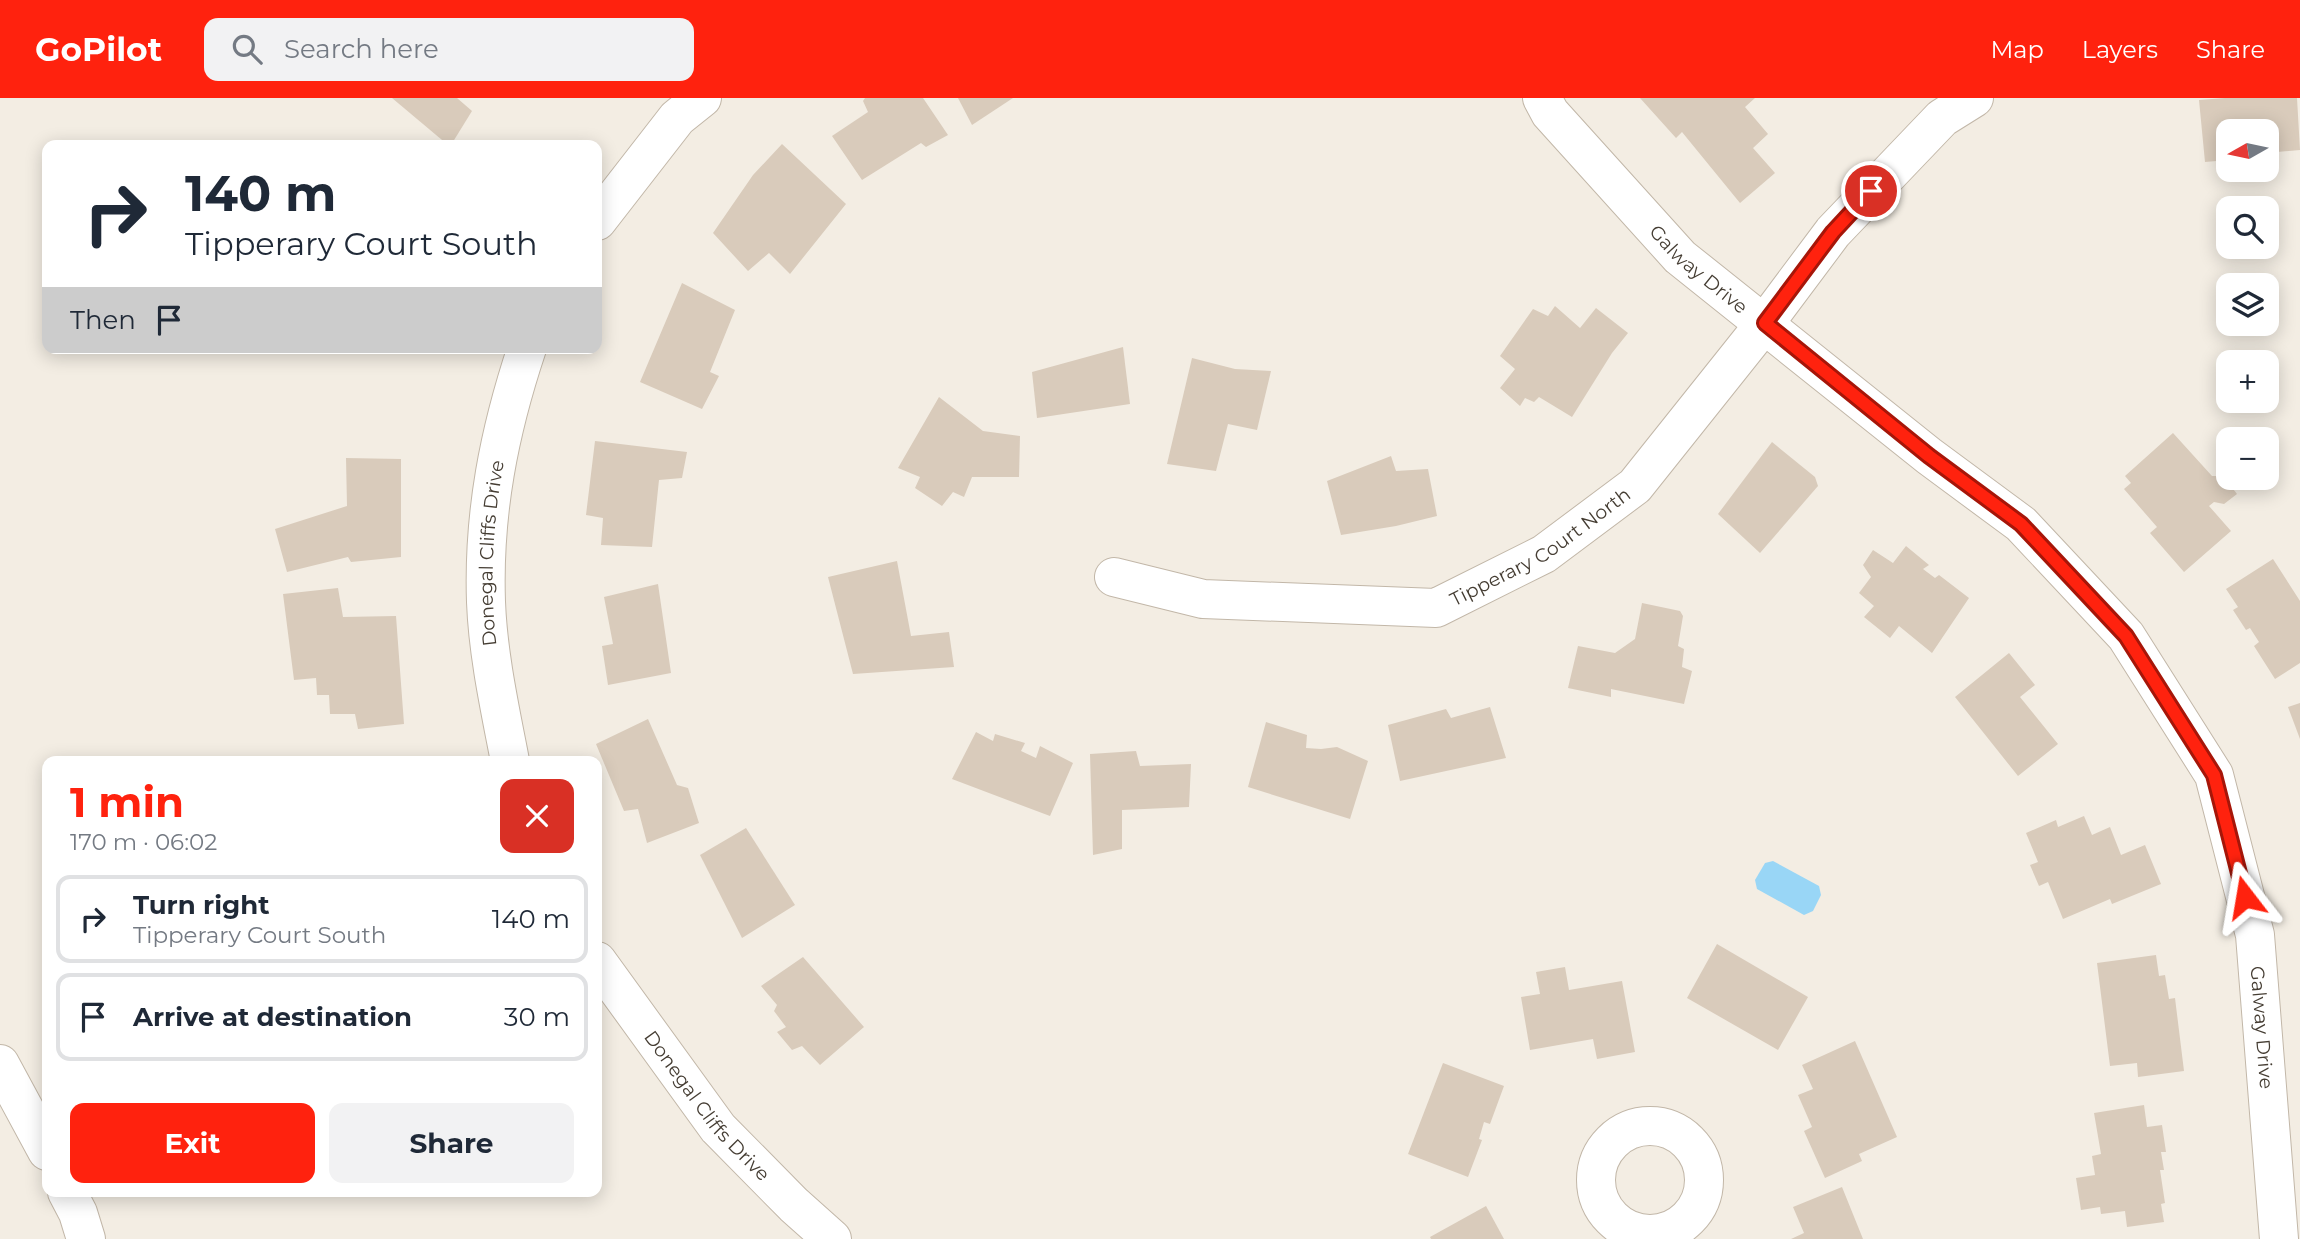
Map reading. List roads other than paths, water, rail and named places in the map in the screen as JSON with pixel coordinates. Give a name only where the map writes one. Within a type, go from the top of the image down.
[{"type":"street","points":[[602,215],[677,118],[702,98]]},
{"type":"street","name":"Galway Drive","points":[[1542,98],[1550,113],[1680,257],[1929,456],[2021,524],[2126,636],[2214,775],[2255,935],[2279,1239]]},
{"type":"street","name":"Tipperary Court North","points":[[1114,578],[1203,599],[1436,608],[1544,554],[1635,486],[1765,323],[1833,232],[1942,118],[1974,98]]},
{"type":"street","name":"Donegal Cliffs Drive","points":[[509,756],[495,687],[486,603],[488,520],[494,469],[507,410],[525,354]]},
{"type":"street","name":"Donegal Cliffs Drive","points":[[602,968],[718,1128],[794,1205],[832,1239]]},
{"type":"street","points":[[0,1064],[42,1142]]},
{"type":"street","points":[[70,1197],[86,1239]]},
{"type":"water","points":[[1773,861],[1819,886],[1821,895],[1813,911],[1804,915],[1757,889],[1755,880],[1765,863]]}]
